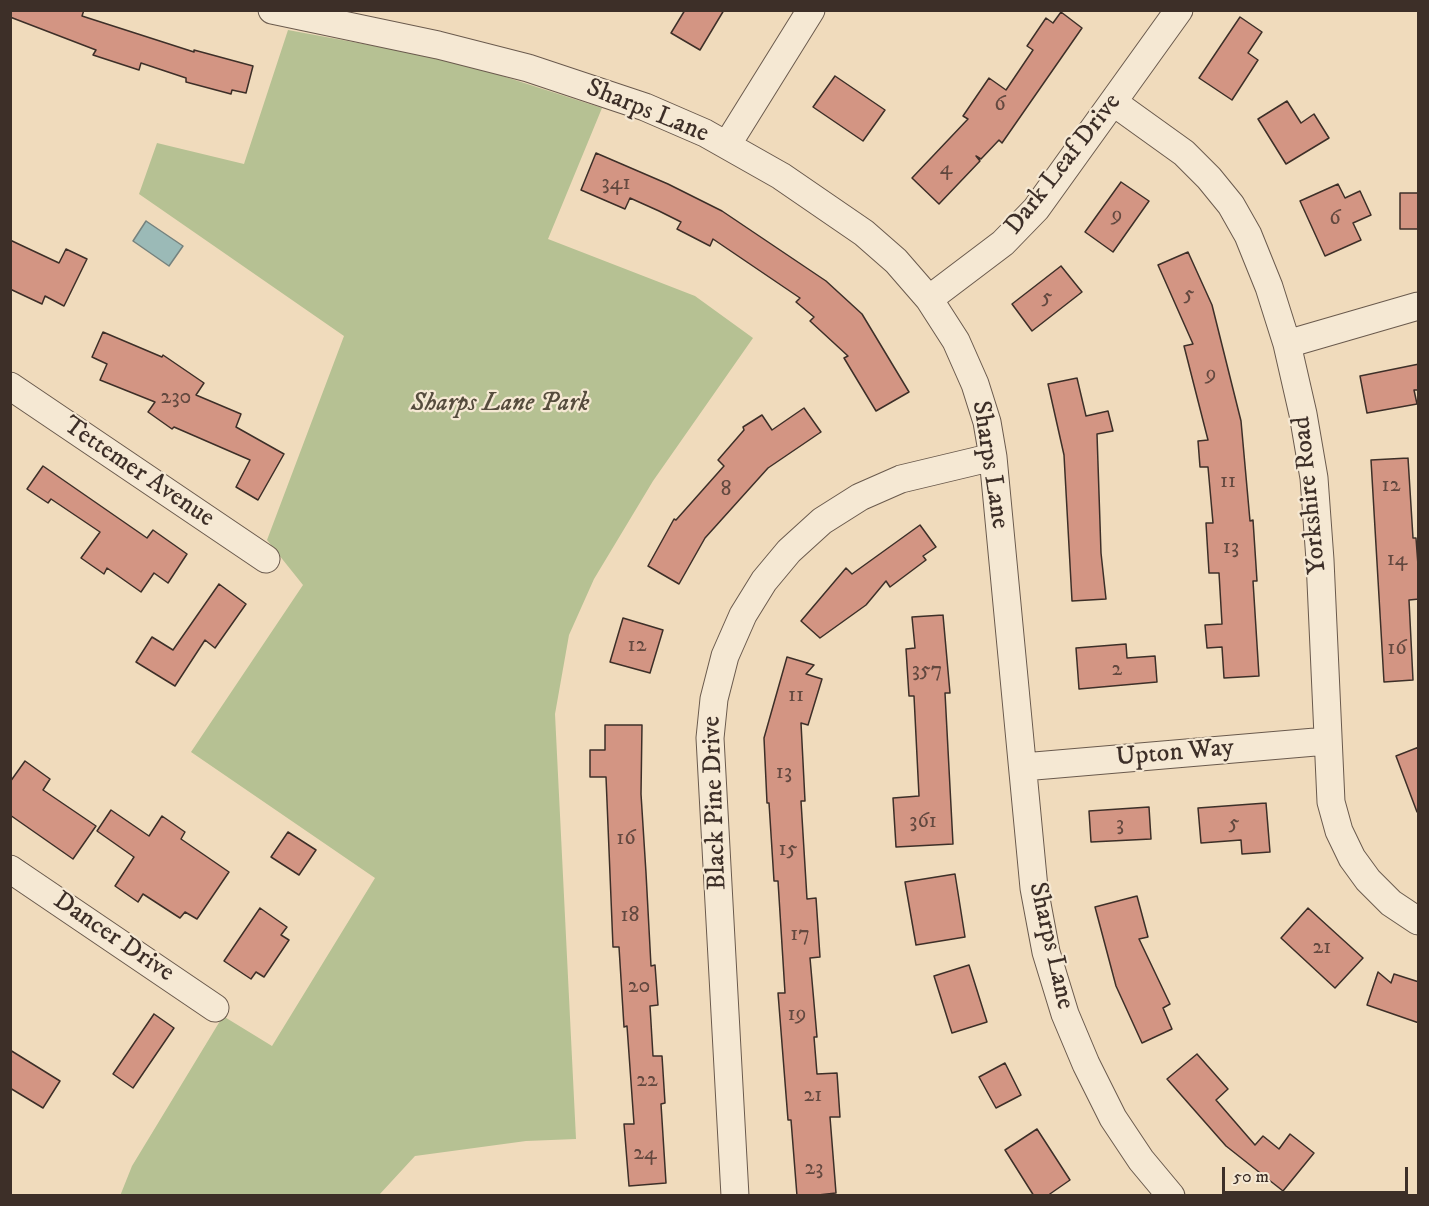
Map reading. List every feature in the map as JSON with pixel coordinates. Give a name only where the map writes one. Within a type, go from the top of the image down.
[{"type":"street","name":"Sharps Lane","points":[[272,10],[438,45],[528,68],[645,107],[727,145],[781,176],[864,233],[896,261],[929,299],[956,341],[975,384],[987,422],[993,457],[1034,888],[1046,952],[1065,1014],[1086,1065],[1113,1118],[1171,1196]]},
{"type":"street","points":[[727,145],[811,10]]},
{"type":"street","name":"Dark Leaf Drive","points":[[929,299],[1003,243],[1036,209],[1179,10]]},
{"type":"street","name":"Yorkshire Road","points":[[1113,102],[1184,153],[1209,178],[1231,205],[1248,235],[1269,287],[1287,344],[1303,414],[1314,478],[1331,802],[1339,831],[1352,858],[1368,880],[1391,903],[1419,921]]},
{"type":"street","points":[[1287,344],[1419,306]]},
{"type":"street","name":"Tettemer Avenue","points":[[10,386],[266,559]]},
{"type":"street","name":"Black Pine Drive","points":[[735,1196],[710,738],[714,699],[725,656],[743,615],[764,581],[789,551],[822,521],[860,497],[900,479],[993,457]]},
{"type":"street","name":"Upton Way","points":[[1023,767],[1327,741]]},
{"type":"street","name":"Dancer Drive","points":[[10,869],[215,1008]]},
{"type":"green space","name":"Sharps Lane Park","points":[[288,30],[456,61],[602,108],[548,239],[695,296],[753,338],[653,481],[594,579],[569,635],[555,714],[576,1139],[526,1141],[415,1156],[379,1195],[120,1196],[132,1166],[223,1016],[272,1046],[375,878],[191,752],[303,585],[267,540],[344,336],[139,194],[157,143],[244,164]]},
{"type":"water","points":[[146,221],[183,246],[169,266],[133,241]]},
{"type":"building","points":[[10,10],[84,10],[82,16],[194,52],[194,50],[253,66],[246,93],[232,90],[231,94],[186,82],[186,78],[141,63],[139,70],[93,55],[96,50],[10,17]]},
{"type":"building","points":[[685,10],[724,10],[700,50],[671,33]]},
{"type":"building","points":[[1061,12],[1082,28],[1002,143],[999,140],[981,159],[976,156],[980,161],[939,204],[912,178],[968,119],[963,116],[989,78],[1006,90],[1033,50],[1027,46],[1046,18],[1053,23]]},
{"type":"building","points":[[1240,17],[1262,32],[1248,53],[1258,60],[1232,100],[1199,78]]},
{"type":"building","points":[[835,76],[885,110],[863,141],[813,107]]},
{"type":"building","points":[[1287,101],[1301,123],[1314,114],[1329,138],[1286,164],[1258,119]]},
{"type":"building","points":[[596,153],[668,184],[722,211],[826,281],[862,314],[909,392],[876,411],[844,358],[848,356],[810,321],[814,317],[796,302],[800,298],[713,239],[710,246],[677,229],[681,222],[659,211],[630,198],[625,209],[581,190]]},
{"type":"building","points":[[1121,182],[1149,201],[1113,252],[1085,232]]},
{"type":"building","points":[[1338,184],[1345,198],[1360,191],[1371,215],[1353,223],[1361,240],[1325,256],[1300,201]]},
{"type":"building","points":[[1400,193],[1419,193],[1419,229],[1400,229]]},
{"type":"building","points":[[10,240],[59,263],[66,249],[87,259],[64,306],[45,296],[42,304],[10,289]]},
{"type":"building","points":[[1188,252],[1212,305],[1241,421],[1250,521],[1253,520],[1257,581],[1253,581],[1259,676],[1224,678],[1222,647],[1207,648],[1205,625],[1222,624],[1219,573],[1209,573],[1206,523],[1213,523],[1208,467],[1200,467],[1198,441],[1208,440],[1184,346],[1193,344],[1158,265]]},
{"type":"building","points":[[1061,266],[1082,292],[1032,331],[1012,304]]},
{"type":"building","points":[[103,332],[162,357],[163,355],[204,383],[196,395],[241,414],[236,427],[284,454],[258,500],[236,487],[250,460],[174,427],[172,429],[148,412],[155,402],[100,380],[107,364],[92,357]]},
{"type":"building","points":[[1419,364],[1419,390],[1414,390],[1417,404],[1367,413],[1360,376]]},
{"type":"building","points":[[1077,378],[1086,416],[1108,411],[1113,431],[1097,434],[1101,553],[1106,599],[1072,601],[1064,455],[1048,384]]},
{"type":"building","points":[[804,408],[821,432],[768,468],[705,538],[679,584],[648,566],[674,519],[676,520],[724,466],[718,460],[744,430],[743,427],[762,415],[772,430]]},
{"type":"building","points":[[1408,458],[1413,538],[1416,538],[1419,579],[1419,599],[1409,600],[1413,680],[1384,682],[1371,460]]},
{"type":"building","points":[[43,466],[147,538],[153,530],[187,554],[168,583],[154,573],[141,592],[107,568],[104,574],[81,558],[100,532],[51,499],[48,503],[27,489]]},
{"type":"building","points":[[920,525],[936,547],[923,556],[926,560],[890,587],[886,581],[866,605],[820,638],[801,621],[846,568],[852,574]]},
{"type":"building","points":[[219,584],[246,604],[215,648],[205,640],[175,686],[136,662],[152,637],[173,650]]},
{"type":"building","points":[[943,615],[950,693],[945,693],[953,844],[896,847],[893,798],[919,796],[914,696],[909,696],[906,649],[915,648],[912,617]]},
{"type":"building","points":[[623,618],[663,630],[650,673],[610,662]]},
{"type":"building","points":[[1126,644],[1127,658],[1155,656],[1157,682],[1079,689],[1076,648]]},
{"type":"building","points":[[787,657],[814,665],[806,674],[822,679],[808,725],[801,723],[805,801],[801,801],[807,899],[816,898],[820,957],[810,958],[817,1037],[814,1037],[817,1074],[837,1073],[840,1117],[830,1117],[836,1193],[809,1196],[797,1196],[791,1120],[788,1120],[778,993],[785,993],[778,881],[774,881],[764,738]]},
{"type":"building","points":[[605,725],[642,725],[641,794],[651,966],[655,965],[658,1005],[650,1006],[653,1056],[662,1056],[665,1103],[661,1104],[666,1183],[629,1186],[624,1124],[634,1124],[619,947],[613,947],[606,777],[590,777],[590,750],[605,750]]},
{"type":"building","points":[[1419,747],[1419,811],[1417,812],[1396,756]]},
{"type":"building","points":[[25,761],[50,779],[43,790],[96,826],[73,859],[10,815],[10,782]]},
{"type":"building","points":[[1266,803],[1270,852],[1242,854],[1241,840],[1201,843],[1198,808]]},
{"type":"building","points":[[1149,807],[1151,839],[1091,842],[1089,811]]},
{"type":"building","points":[[111,810],[149,836],[162,816],[185,832],[181,839],[229,872],[197,919],[185,912],[180,918],[143,894],[138,902],[115,886],[134,857],[97,831]]},
{"type":"building","points":[[288,832],[316,850],[299,875],[271,857]]},
{"type":"building","points":[[955,874],[965,937],[916,945],[905,882]]},
{"type":"building","points":[[1137,896],[1148,937],[1139,939],[1170,1004],[1163,1008],[1172,1029],[1142,1043],[1116,986],[1095,907]]},
{"type":"building","points":[[260,908],[287,927],[281,935],[289,940],[264,977],[256,972],[251,979],[224,961]]},
{"type":"building","points":[[1308,908],[1363,958],[1335,988],[1281,938]]},
{"type":"building","points":[[969,965],[987,1022],[952,1033],[934,976]]},
{"type":"building","points":[[1378,972],[1391,983],[1394,974],[1419,982],[1419,1023],[1367,1005]]},
{"type":"building","points":[[154,1014],[174,1028],[133,1088],[113,1074]]},
{"type":"building","points":[[10,1050],[60,1081],[43,1108],[10,1088]]},
{"type":"building","points":[[1197,1054],[1228,1089],[1216,1100],[1255,1145],[1263,1136],[1279,1149],[1290,1134],[1314,1153],[1283,1191],[1226,1146],[1167,1079]]},
{"type":"building","points":[[1005,1063],[1021,1095],[996,1108],[979,1077]]},
{"type":"building","points":[[1037,1129],[1070,1180],[1047,1196],[1034,1196],[1005,1150]]}]
